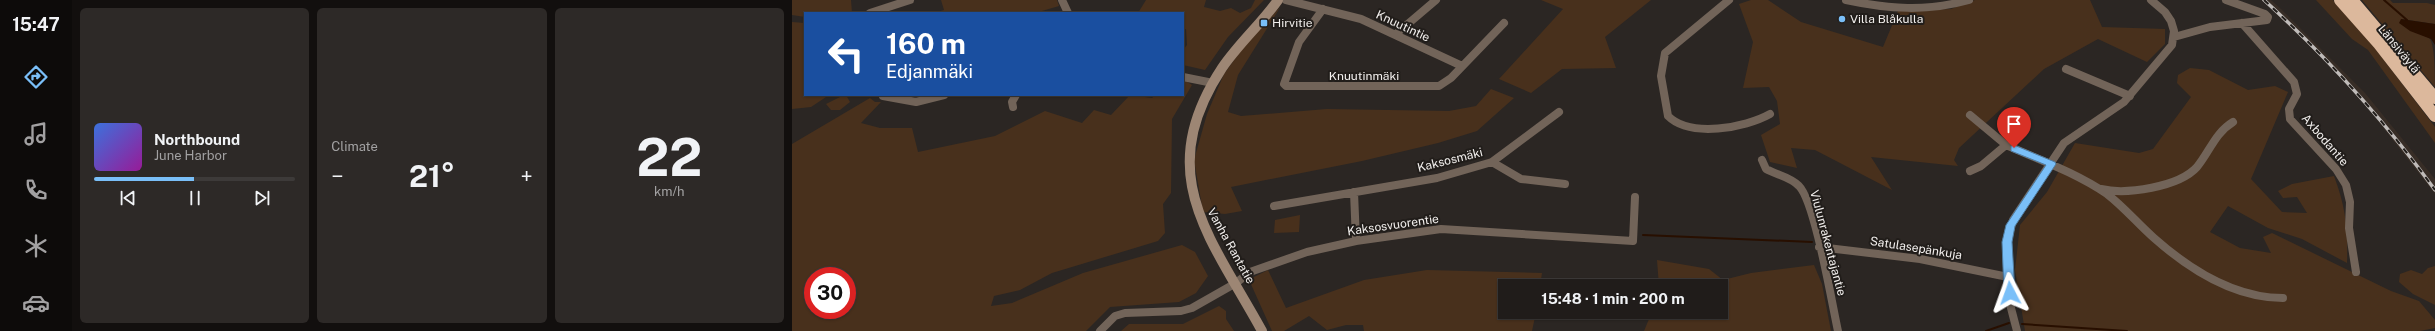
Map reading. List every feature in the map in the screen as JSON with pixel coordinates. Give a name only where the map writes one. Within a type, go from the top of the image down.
[{"type":"highway","name":"Länsiväylä","points":[[2340,0],[2383,50],[2435,116]]},
{"type":"highway","name":"Länsiväylä","points":[[2352,0],[2435,98]]},
{"type":"main road","name":"Vanha Rantatie","points":[[1262,331],[1203,226],[1194,205],[1188,176],[1192,132],[1196,117],[1213,83],[1277,0]]},
{"type":"street","points":[[873,12],[910,0]]},
{"type":"street","points":[[1062,0],[1068,12]]},
{"type":"street","name":"Knuutintie","points":[[1286,0],[1362,19],[1462,66]]},
{"type":"street","points":[[1396,34],[1436,0]]},
{"type":"street","points":[[1729,0],[1665,53],[1661,59],[1660,71],[1670,119],[1683,124],[1718,128],[1748,124],[1770,114]]},
{"type":"street","points":[[1846,0],[1878,7],[1914,10],[1948,7],[1965,1]]},
{"type":"street","points":[[2017,331],[2011,308],[2008,277],[2007,242],[2013,220],[2052,164],[2064,143],[2114,111],[2130,96],[2172,45],[2174,37],[2171,21],[2165,12],[2151,0]]},
{"type":"street","points":[[2174,37],[2210,27],[2267,20],[2268,17],[2260,12],[2236,7],[2226,0]]},
{"type":"street","name":"Knuutinmäki","points":[[1323,9],[1299,42],[1284,84],[1286,86],[1439,86],[1462,66],[1504,23]]},
{"type":"street","name":"Axbodantie","points":[[2242,22],[2281,66],[2297,89],[2296,97],[2288,106],[2287,111],[2290,119],[2336,169],[2346,184],[2350,202],[2349,228],[2356,272]]},
{"type":"street","points":[[2066,69],[2130,96]]},
{"type":"street","points":[[1184,77],[1213,83]]},
{"type":"street","points":[[883,96],[916,102],[940,96]]},
{"type":"street","points":[[1013,107],[1012,102],[1015,96]]},
{"type":"street","name":"Kaksosmäki","points":[[1274,206],[1437,178],[1492,162],[1560,112]]},
{"type":"street","points":[[1970,115],[2006,145],[2052,164],[2099,188],[2109,191],[2156,187],[2176,182],[2191,174],[2201,161],[2216,135],[2221,129],[2233,122]]},
{"type":"street","points":[[1970,171],[1981,166],[2006,145]]},
{"type":"street","name":"Viulunrakentajantie","points":[[1762,160],[1766,170],[1797,182],[1803,191],[1819,246],[1838,331]]},
{"type":"street","points":[[1492,162],[1521,179],[1565,184]]},
{"type":"street","points":[[2099,188],[2155,239],[2186,262],[2231,286],[2253,295],[2268,299],[2283,298]]},
{"type":"street","points":[[1354,192],[1356,241]]},
{"type":"street","name":"Kaksosvuorentie","points":[[1100,331],[1115,316],[1125,313],[1181,311],[1192,308],[1236,284],[1248,273],[1296,255],[1356,241],[1441,229],[1633,242],[1635,197]]},
{"type":"street","name":"Satulasepänkuja","points":[[1819,246],[1920,259],[2008,277]]},
{"type":"shaded area","points":[[792,0],[851,0],[852,12],[804,12],[804,17],[792,15]]},
{"type":"shaded area","points":[[941,0],[1057,0],[1059,6],[1038,12],[937,12],[944,10]]},
{"type":"shaded area","points":[[1146,0],[1206,0],[1204,7],[1220,11],[1231,8],[1240,13],[1251,8],[1255,0],[1264,0],[1228,37],[1205,70],[1184,65],[1184,49],[1187,45],[1186,29],[1184,30],[1184,12],[1139,12]]},
{"type":"shaded area","points":[[1541,0],[1651,0],[1605,37],[1616,68],[1562,69],[1531,93],[1499,79],[1563,9]]},
{"type":"shaded area","points":[[1751,0],[1768,0],[1801,22],[1883,47],[1898,11],[1951,9],[1975,0],[2090,0],[2102,27],[2165,29],[2165,44],[2147,62],[2098,39],[2044,69],[1959,148],[1954,160],[1958,166],[1871,157],[1892,190],[1815,150],[1791,148],[1797,168],[1770,162],[1761,135],[1780,124],[1777,101],[1769,87],[1743,88],[1753,42],[1739,4]]},
{"type":"shaded area","points":[[2262,0],[2271,0],[2281,9],[2365,93],[2435,179],[2435,194],[2367,107],[2325,61]]},
{"type":"shaded area","points":[[2316,0],[2333,0],[2368,39],[2435,127],[2435,143],[2368,50],[2352,39]]},
{"type":"shaded area","points":[[2362,0],[2390,0],[2393,3],[2427,3],[2435,5],[2435,24],[2401,19],[2411,30],[2429,38],[2431,41],[2434,60],[2435,87]]},
{"type":"shaded area","points":[[1281,6],[1238,75],[1228,112],[1241,116],[1327,109],[1449,111],[1476,106],[1491,89],[1514,98],[1477,131],[1438,143],[1362,161],[1231,187],[1242,211],[1225,214],[1203,212],[1194,160],[1207,114],[1224,74],[1245,45]]},
{"type":"shaded area","points":[[2401,19],[2435,24],[2435,45],[2431,39],[2410,31],[2399,23]]},
{"type":"shaded area","points":[[792,22],[804,23],[804,96],[828,96],[811,107],[792,109]]},
{"type":"shaded area","points":[[2190,68],[2209,70],[2248,90],[2275,86],[2288,92],[2251,179],[2282,212],[2307,213],[2297,197],[2283,198],[2278,191],[2292,184],[2334,176],[2344,209],[2347,240],[2347,263],[2302,239],[2268,228],[2228,206],[2210,232],[2240,248],[2271,253],[2263,237],[2272,233],[2391,291],[2419,301],[2435,320],[2435,328],[2420,331],[2025,331],[2015,270],[2020,225],[2047,192],[2075,143],[2139,153],[2153,149],[2191,97],[2177,83],[2178,75]]},
{"type":"shaded area","points":[[1184,80],[1192,85],[1172,119],[1171,193],[1163,204],[1165,233],[1158,241],[1052,273],[1020,290],[994,296],[991,306],[1012,303],[1083,273],[1182,245],[1195,252],[1208,276],[1196,293],[1179,302],[1110,307],[1086,331],[792,331],[792,144],[870,98],[875,102],[881,102],[861,123],[880,128],[912,128],[918,152],[995,136],[1045,111],[1082,123],[1094,110],[1111,115],[1129,96],[1152,98],[1154,96],[1184,96]]},
{"type":"shaded area","points":[[842,96],[847,96],[850,102],[840,110],[831,110],[826,104]]},
{"type":"shaded area","points":[[1300,215],[1299,232],[1274,233],[1275,220]]},
{"type":"shaded area","points":[[1657,260],[1709,269],[1722,279],[1658,279]]},
{"type":"shaded area","points":[[1814,265],[1822,284],[1831,331],[1644,331],[1649,319],[1728,319],[1727,279],[1751,273]]},
{"type":"shaded area","points":[[2435,266],[2435,305],[2413,294],[2399,282],[2400,274],[2411,270],[2422,274],[2428,268]]},
{"type":"shaded area","points":[[1268,270],[1286,308],[1364,280],[1427,270],[1542,273],[1541,279],[1498,279],[1498,319],[1535,319],[1532,331],[1364,331],[1363,325],[1346,325],[1327,330],[1309,316],[1284,331],[1272,331],[1250,282],[1252,278]]},
{"type":"shaded area","points":[[1219,306],[1226,311],[1226,319],[1234,331],[1121,331],[1129,324],[1183,324]]},
{"type":"waterway","points":[[2384,0],[2407,20]]},
{"type":"waterway","points":[[1643,235],[1812,242]]},
{"type":"waterway","points":[[1986,331],[2009,323]]},
{"type":"waterway","points":[[2022,324],[2127,331]]},
{"type":"railway","points":[[2264,0],[2311,44],[2354,90],[2396,139],[2435,190]]},
{"type":"place","name":"Villa Blåkulla","points":[[1842,19]]},
{"type":"place","name":"Hirvitie","points":[[1264,23]]},
{"type":"route","points":[[2010,293],[2007,242],[2011,225],[2015,216],[2038,186],[2052,164],[2014,148]]}]
